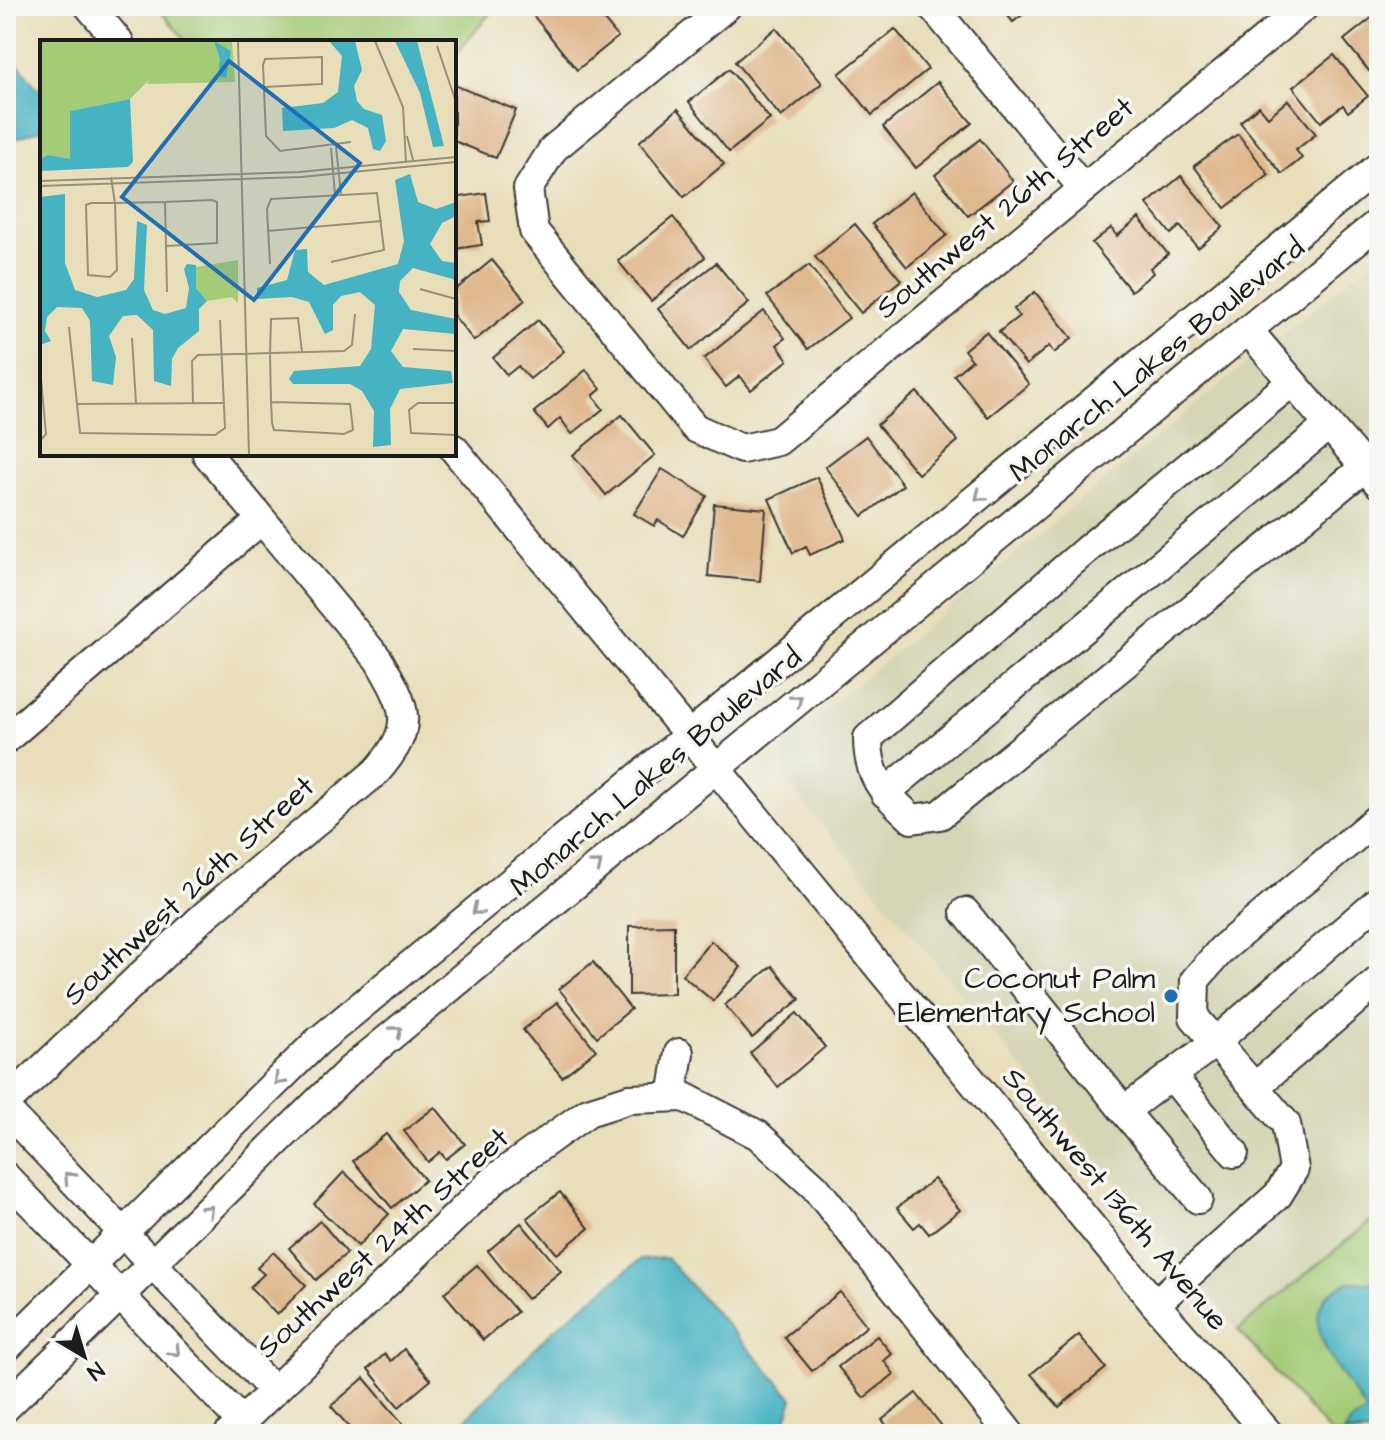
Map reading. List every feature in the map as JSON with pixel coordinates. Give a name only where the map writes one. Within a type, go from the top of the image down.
[{"type":"street","points":[[89,6],[117,40]]},
{"type":"street","name":"Southwest 26th Street","points":[[727,6],[553,149],[528,189],[534,231],[695,428],[742,449],[778,441],[1305,6]]},
{"type":"street","points":[[932,6],[1082,187]]},
{"type":"street","name":"Monarch Lakes Boulevard","points":[[6,1348],[317,1042],[1379,166]]},
{"type":"street","name":"Monarch Lakes Boulevard","points":[[6,1407],[350,1070],[1379,222]]},
{"type":"street","points":[[1248,330],[1372,476],[940,815],[912,819],[885,793],[868,759],[868,738],[1086,550],[1292,382]]},
{"type":"street","points":[[885,793],[1329,425]]},
{"type":"street","name":"Southwest 136th Avenue","points":[[456,451],[1155,1304],[1269,1434]]},
{"type":"street","points":[[6,739],[261,520],[209,456]]},
{"type":"street","name":"Southwest 26th Street","points":[[6,1103],[204,916],[377,771],[398,747],[404,722],[399,695],[378,659],[261,520]]},
{"type":"street","points":[[1155,1304],[1278,1195],[1294,1169],[1286,1124],[1256,1086],[1213,1044],[1194,1017],[1195,980],[1222,949],[1379,817]]},
{"type":"street","points":[[1124,1111],[1213,1044],[1379,900]]},
{"type":"street","points":[[965,912],[1198,1199]]},
{"type":"street","points":[[1256,1086],[1379,980]]},
{"type":"street","points":[[679,1053],[678,1097],[758,1135],[815,1187],[1010,1434]]},
{"type":"street","points":[[1171,1075],[1234,1153]]},
{"type":"street","name":"Southwest 24th Street","points":[[235,1427],[497,1177],[588,1112],[629,1099],[678,1097]]},
{"type":"street","points":[[6,1110],[272,1389]]},
{"type":"street","points":[[6,1177],[121,1295],[235,1427]]},
{"type":"shaded area","name":"Coconut Palm Elementary School","points":[[1379,255],[1379,1214],[1238,1330],[784,779],[786,742]]},
{"type":"green space","points":[[156,6],[496,6],[456,55],[456,40],[185,40]]},
{"type":"green space","points":[[1379,1214],[1379,1434],[1331,1434],[1238,1330]]},
{"type":"water","points":[[6,48],[40,92],[40,130],[6,142]]},
{"type":"water","points":[[666,1258],[793,1398],[781,1434],[451,1434],[553,1330],[640,1260]]},
{"type":"water","points":[[1349,1282],[1374,1283],[1379,1290],[1379,1434],[1344,1432],[1352,1421],[1367,1412],[1332,1361],[1318,1325],[1320,1308],[1329,1293]]},
{"type":"building","points":[[542,6],[593,6],[618,37],[577,70],[532,14]]},
{"type":"building","points":[[1000,6],[1034,6],[1013,22]]},
{"type":"building","points":[[1379,12],[1379,63],[1369,71],[1344,40]]},
{"type":"building","points":[[776,28],[822,83],[781,117],[735,62]]},
{"type":"building","points":[[895,29],[928,69],[872,115],[839,74]]},
{"type":"building","points":[[1334,55],[1368,96],[1348,112],[1343,105],[1321,122],[1293,87]]},
{"type":"building","points":[[729,69],[770,119],[729,152],[689,102]]},
{"type":"building","points":[[938,82],[972,123],[916,168],[883,127]]},
{"type":"building","points":[[456,86],[516,110],[496,158],[456,142]]},
{"type":"building","points":[[1288,100],[1316,134],[1296,150],[1302,158],[1282,174],[1240,122],[1259,106],[1268,117]]},
{"type":"building","points":[[678,109],[724,164],[684,197],[639,142]]},
{"type":"building","points":[[1238,134],[1269,175],[1225,208],[1194,166]]},
{"type":"building","points":[[980,139],[1013,181],[968,216],[935,175]]},
{"type":"building","points":[[1181,176],[1223,227],[1198,248],[1180,226],[1171,234],[1147,204]]},
{"type":"building","points":[[912,192],[947,235],[907,267],[872,224]]},
{"type":"building","points":[[486,193],[490,221],[478,222],[482,245],[456,249],[456,198]]},
{"type":"building","points":[[673,217],[705,257],[651,301],[618,261]]},
{"type":"building","points":[[1139,218],[1168,254],[1150,268],[1153,273],[1131,291],[1092,243],[1111,228],[1117,236]]},
{"type":"building","points":[[855,224],[901,280],[861,313],[815,257]]},
{"type":"building","points":[[492,260],[525,300],[474,341],[456,318],[456,289]]},
{"type":"building","points":[[716,263],[749,303],[691,350],[658,309]]},
{"type":"building","points":[[809,265],[849,318],[808,349],[767,296]]},
{"type":"building","points":[[1035,292],[1072,338],[1054,353],[1049,346],[1026,365],[999,332],[1019,316],[1014,309]]},
{"type":"building","points":[[764,311],[785,338],[777,345],[788,360],[751,390],[740,376],[726,387],[704,359]]},
{"type":"building","points":[[538,320],[564,351],[530,379],[518,366],[507,375],[493,358]]},
{"type":"building","points":[[986,332],[1029,384],[988,417],[954,375],[972,360],[964,350]]},
{"type":"building","points":[[586,370],[601,389],[593,396],[603,409],[572,434],[560,418],[548,429],[534,412]]},
{"type":"building","points":[[917,392],[958,441],[918,474],[877,425]]},
{"type":"building","points":[[622,415],[655,455],[606,495],[573,455]]},
{"type":"building","points":[[866,436],[903,485],[863,516],[825,467]]},
{"type":"building","points":[[662,469],[707,496],[683,536],[658,520],[654,526],[634,514]]},
{"type":"building","points":[[817,477],[845,539],[810,555],[806,546],[793,553],[769,499]]},
{"type":"building","points":[[714,504],[766,509],[760,581],[708,576]]},
{"type":"building","points":[[674,925],[674,994],[629,995],[629,926]]},
{"type":"building","points":[[711,941],[741,967],[713,1001],[682,975]]},
{"type":"building","points":[[593,962],[631,1009],[597,1037],[559,989]]},
{"type":"building","points":[[772,966],[800,999],[752,1038],[725,1005]]},
{"type":"building","points":[[557,1002],[596,1050],[562,1077],[523,1030]]},
{"type":"building","points":[[797,1013],[825,1047],[778,1087],[750,1053]]},
{"type":"building","points":[[435,1107],[465,1144],[446,1159],[440,1152],[428,1162],[404,1131]]},
{"type":"building","points":[[386,1134],[425,1180],[392,1208],[353,1161]]},
{"type":"building","points":[[344,1172],[389,1214],[358,1246],[314,1204]]},
{"type":"building","points":[[934,1179],[960,1210],[929,1234],[920,1223],[914,1228],[897,1208]]},
{"type":"building","points":[[560,1192],[589,1228],[557,1254],[527,1218]]},
{"type":"building","points":[[320,1221],[347,1253],[316,1280],[289,1248]]},
{"type":"building","points":[[521,1223],[561,1271],[527,1299],[488,1251]]},
{"type":"building","points":[[273,1252],[306,1285],[277,1315],[250,1287],[264,1274],[257,1268]]},
{"type":"building","points":[[477,1265],[517,1312],[483,1340],[444,1293]]},
{"type":"building","points":[[840,1292],[867,1326],[812,1371],[784,1337]]},
{"type":"building","points":[[1079,1335],[1106,1368],[1059,1407],[1031,1374]]},
{"type":"building","points":[[877,1336],[892,1354],[884,1361],[894,1374],[864,1398],[838,1367]]},
{"type":"building","points":[[404,1349],[431,1380],[399,1407],[368,1369],[385,1354],[391,1361]]},
{"type":"building","points":[[364,1378],[403,1424],[391,1434],[355,1434],[331,1406]]},
{"type":"building","points":[[916,1393],[948,1434],[894,1434],[882,1420]]},
{"type":"place","name":"Coconut Palm Elementary School","points":[[1171,996]]}]
